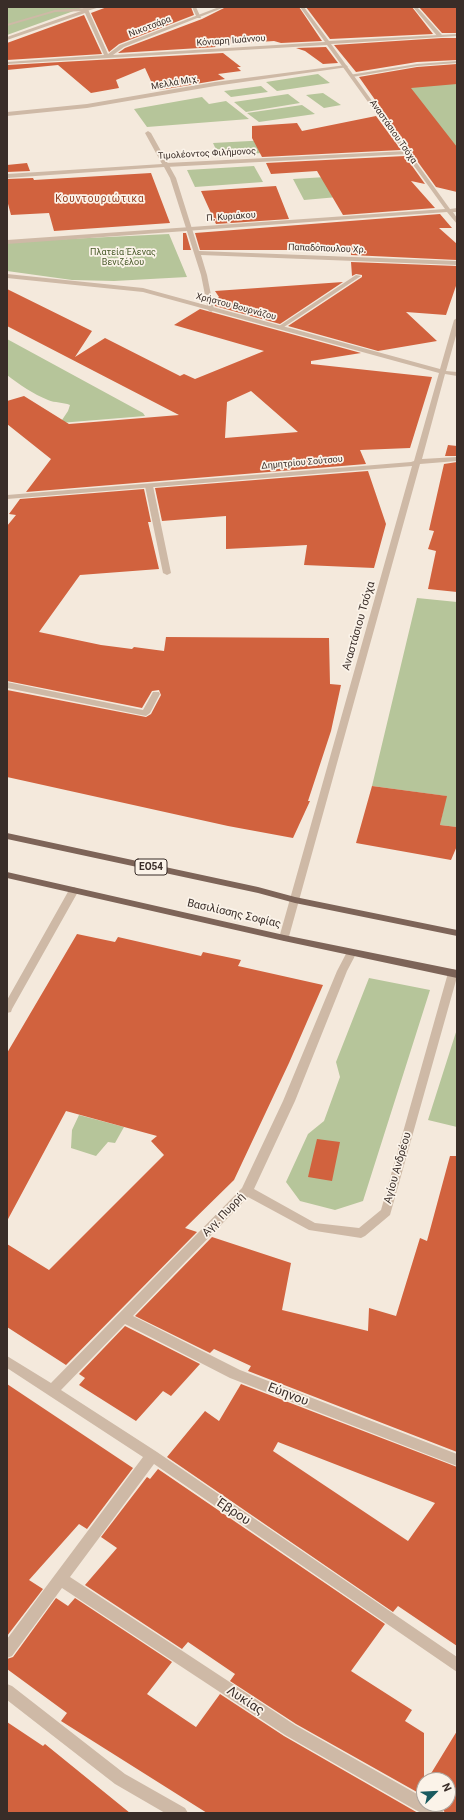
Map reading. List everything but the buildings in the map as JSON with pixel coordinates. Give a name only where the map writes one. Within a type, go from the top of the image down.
[{"type":"main road","name":"ΕΟ54","points":[[7,836],[250,888],[295,900],[457,933]]},
{"type":"main road","name":"Βασιλίσσης Σοφίας","points":[[7,875],[284,938],[455,973]]},
{"type":"street","points":[[7,25],[54,11],[98,7]]},
{"type":"street","points":[[194,7],[199,17]]},
{"type":"street","name":"Νικοτσάρα","points":[[107,58],[122,46],[223,7]]},
{"type":"street","name":"Αναστάσιου Τσόχα","points":[[302,7],[457,222]]},
{"type":"street","points":[[415,7],[440,36]]},
{"type":"street","points":[[7,39],[86,9]]},
{"type":"street","points":[[86,9],[107,58]]},
{"type":"street","name":"Κόνιαρη Ιωάννου","points":[[7,63],[107,58],[328,42],[457,35]]},
{"type":"street","points":[[352,75],[417,65],[457,62]]},
{"type":"street","name":"Μελλά Μιχ.","points":[[7,114],[88,106],[215,84],[346,66]]},
{"type":"street","points":[[148,133],[173,178],[190,229],[212,310]]},
{"type":"street","name":"Τιμoλέοντος Φιλήμονος","points":[[7,176],[166,165],[407,153]]},
{"type":"street","name":"Π. Κυριάκου","points":[[7,242],[457,210]]},
{"type":"street","name":"Παπαδόπουλου Χρ.","points":[[197,253],[457,263]]},
{"type":"street","name":"Χρήστου Βουρνάζου","points":[[7,276],[143,290],[442,372],[457,374]]},
{"type":"street","points":[[279,328],[358,276]]},
{"type":"street","name":"Αναστάσιου Τσόχα","points":[[284,938],[457,320]]},
{"type":"street","name":"Δημητρίου Σούτσου","points":[[7,497],[405,465],[417,462],[457,459]]},
{"type":"street","points":[[149,486],[167,573]]},
{"type":"street","points":[[7,685],[146,713],[156,694]]},
{"type":"street","points":[[7,1009],[74,890]]},
{"type":"street","name":"Αγγ. Πυρρή","points":[[52,1391],[247,1191],[289,1101],[342,971],[352,952]]},
{"type":"street","name":"Αγίου Ανδρέου","points":[[247,1191],[313,1227],[361,1233],[386,1212],[455,973]]},
{"type":"street","name":"Εύηνου","points":[[124,1318],[235,1374],[457,1460]]},
{"type":"street","name":"Έβρου","points":[[8,1362],[152,1456],[457,1664]]},
{"type":"street","points":[[7,1651],[152,1456]]},
{"type":"street","name":"Λυκίας","points":[[60,1579],[290,1730],[436,1813]]},
{"type":"street","points":[[7,1691],[120,1779],[180,1813]]},
{"type":"green space","points":[[7,7],[81,7],[82,8],[7,35]]},
{"type":"green space","points":[[457,64],[457,192],[378,85]]},
{"type":"green space","points":[[318,74],[330,83],[277,91],[266,82]]},
{"type":"green space","points":[[261,86],[268,92],[231,97],[224,91]]},
{"type":"green space","points":[[323,93],[341,105],[324,108],[306,95]]},
{"type":"green space","points":[[288,94],[300,103],[246,112],[234,102]]},
{"type":"green space","points":[[202,97],[209,104],[226,101],[249,119],[147,127],[134,109]]},
{"type":"green space","points":[[302,105],[315,114],[259,122],[247,113]]},
{"type":"green space","points":[[269,140],[276,152],[219,156],[213,143]]},
{"type":"green space","points":[[254,166],[263,182],[195,187],[187,170]]},
{"type":"green space","points":[[326,177],[338,197],[304,200],[293,179]]},
{"type":"green space","name":"Πλατεία Έλενας Βενιζέλου","points":[[169,234],[187,277],[114,281],[72,280],[7,271],[7,242]]},
{"type":"green space","points":[[7,339],[143,413],[145,416],[60,423],[70,405],[42,398],[7,375]]},
{"type":"green space","points":[[417,598],[457,602],[457,827],[440,825],[446,796],[372,786]]},
{"type":"green space","points":[[369,978],[430,990],[363,1201],[335,1210],[300,1201],[286,1182],[308,1134],[324,1121],[340,1077],[336,1062]]},
{"type":"green space","points":[[457,1029],[457,1127],[428,1120]]},
{"type":"green space","points":[[79,1115],[124,1127],[115,1143],[108,1142],[96,1156],[71,1148],[72,1130]]},
{"type":"district","name":"Κουντουριώτικα","points":[[100,199]]}]
